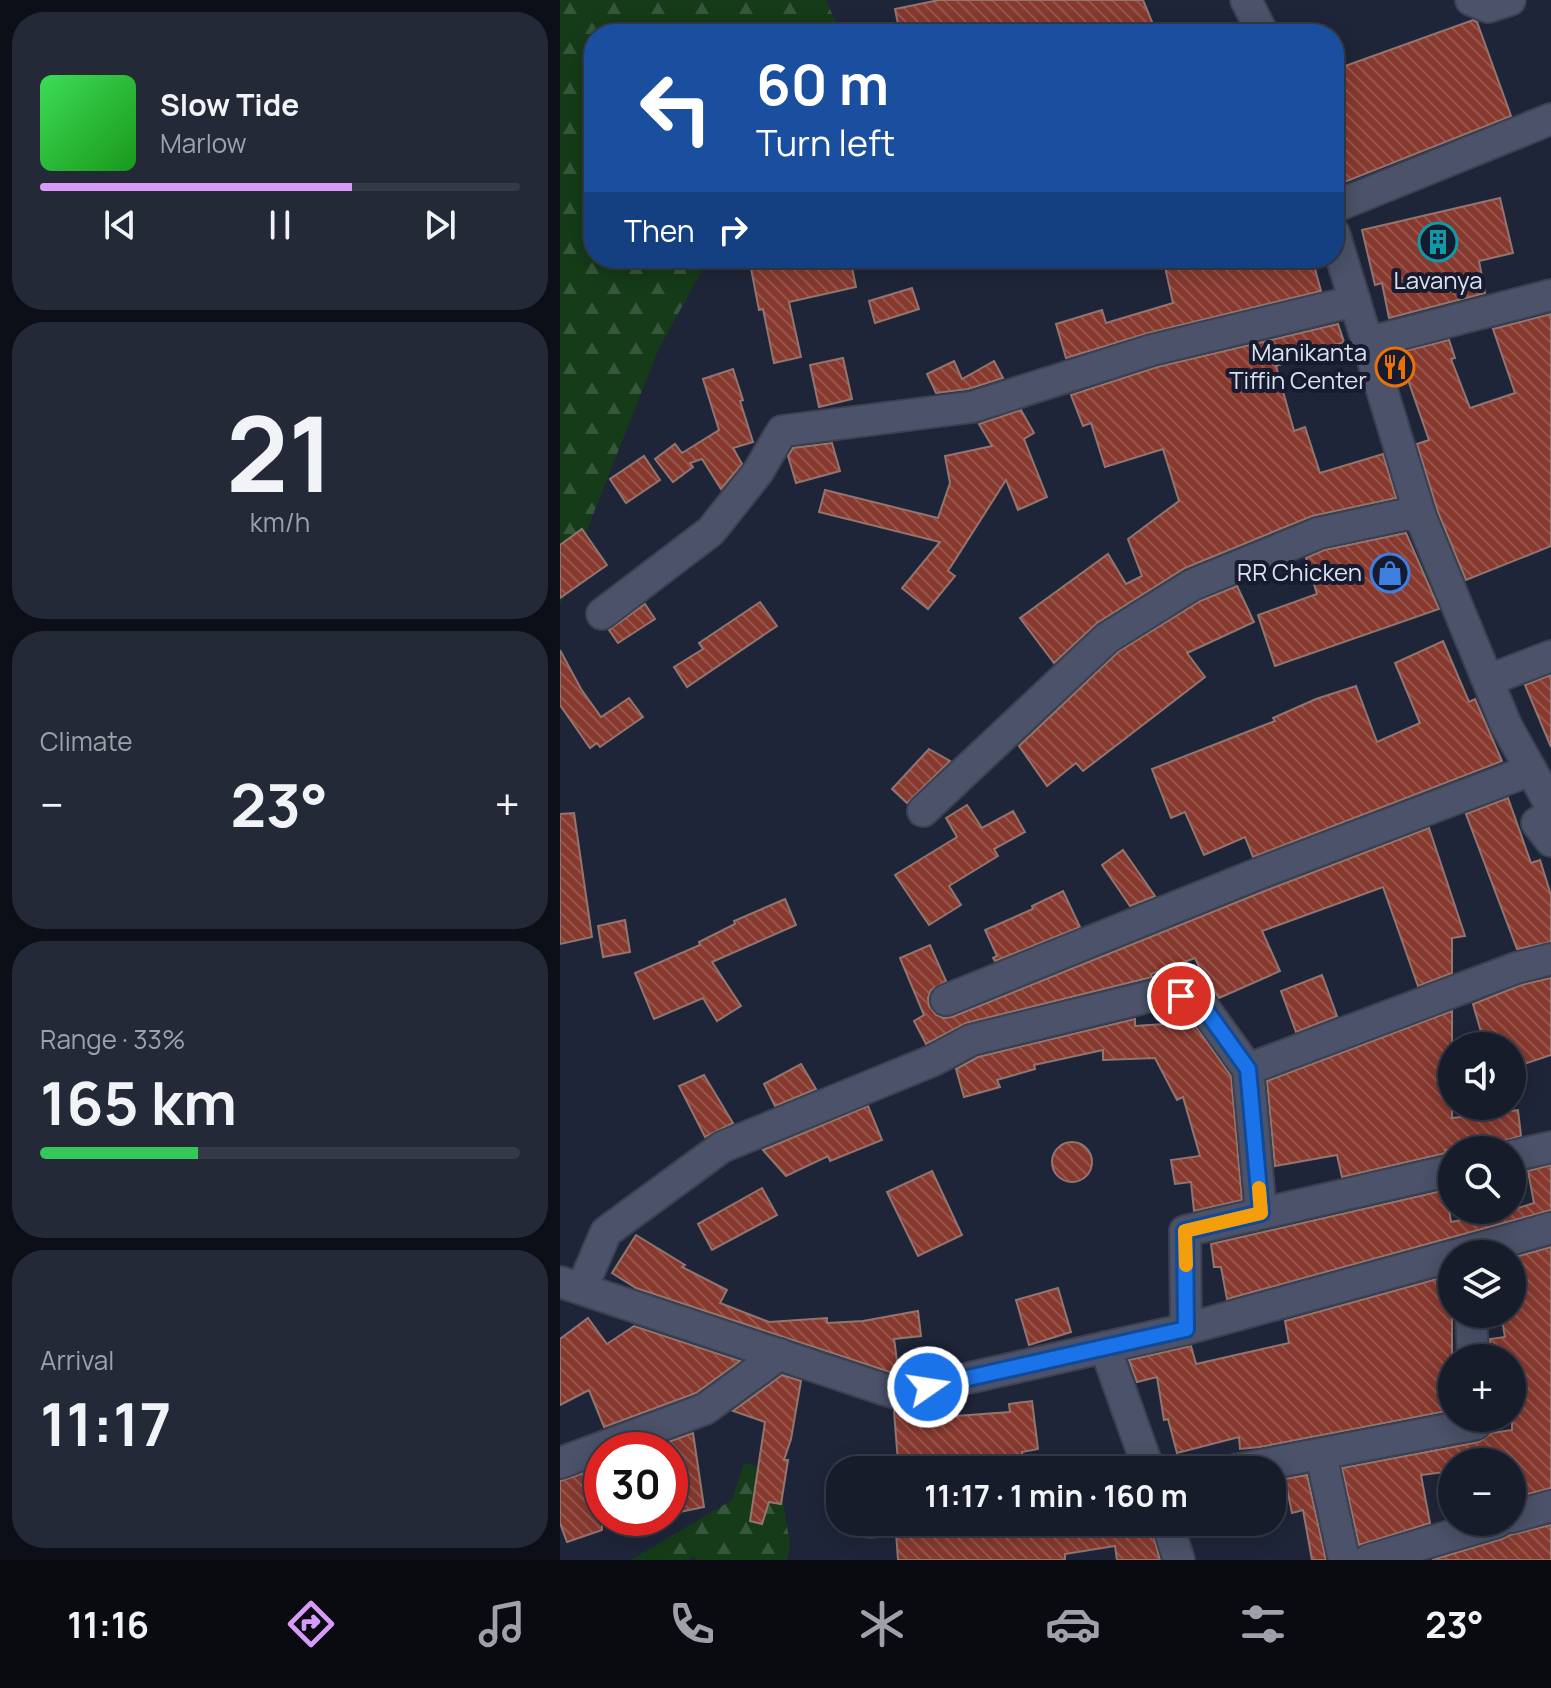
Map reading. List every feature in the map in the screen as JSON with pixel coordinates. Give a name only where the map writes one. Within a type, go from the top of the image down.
[{"type":"street","points":[[1246,0],[1256,24]]},
{"type":"street","points":[[1471,0],[1488,7],[1510,0]]},
{"type":"street","points":[[1344,203],[1551,119]]},
{"type":"street","points":[[1344,265],[1421,518],[1506,725],[1551,806]]},
{"type":"street","points":[[1366,343],[1551,295]]},
{"type":"street","points":[[602,614],[711,531],[758,472],[782,431],[972,407],[1152,350],[1355,301]]},
{"type":"street","points":[[923,811],[1107,638],[1192,585],[1319,533],[1407,514],[1421,518]]},
{"type":"street","points":[[1489,680],[1551,656]]},
{"type":"street","points":[[946,1000],[1255,875],[1531,770]]},
{"type":"street","points":[[1551,814],[1537,823],[1551,841]]},
{"type":"street","points":[[1248,1069],[1516,968],[1551,959]]},
{"type":"street","points":[[1261,1213],[1248,1069],[1197,998],[1164,993],[971,1040],[934,1060],[722,1147],[606,1232],[571,1285],[898,1394],[1186,1329],[1438,1261]]},
{"type":"street","points":[[1526,1153],[1551,1147]]},
{"type":"street","points":[[1186,1329],[1185,1231],[1438,1173]]},
{"type":"street","points":[[1510,1240],[1551,1228]]},
{"type":"street","points":[[1105,1347],[1144,1456]]},
{"type":"street","points":[[560,1463],[705,1409],[780,1354]]},
{"type":"street","points":[[1286,1461],[1438,1431]]},
{"type":"street","points":[[1321,1454],[1344,1560]]},
{"type":"street","points":[[1526,1513],[1551,1506]]},
{"type":"street","points":[[1171,1536],[1179,1560]]},
{"type":"street","points":[[1369,1560],[1450,1536]]},
{"type":"green space","points":[[560,0],[826,0],[837,24],[584,24],[584,268],[703,268],[659,348],[579,550],[560,607]]},
{"type":"green space","points":[[744,1463],[778,1472],[790,1544],[787,1560],[698,1560],[693,1556],[689,1560],[631,1560],[671,1536],[688,1536],[688,1526],[732,1500]]},
{"type":"building","points":[[939,0],[1143,0],[1153,24],[898,24],[895,9]]},
{"type":"building","points":[[1473,20],[1477,22],[1511,116],[1344,182],[1344,66]]},
{"type":"building","name":"Lavanya","points":[[1500,198],[1513,253],[1479,261],[1485,293],[1389,318],[1382,283],[1375,285],[1362,230]]},
{"type":"building","points":[[751,268],[852,268],[856,287],[789,302],[801,357],[774,363],[763,309],[759,310]]},
{"type":"building","points":[[1165,268],[1315,268],[1321,291],[1148,333],[1066,358],[1056,324],[1102,310],[1106,323],[1173,303]]},
{"type":"building","points":[[912,288],[919,309],[875,323],[869,301]]},
{"type":"building","points":[[1551,314],[1551,546],[1466,580],[1438,512],[1417,444],[1429,440],[1406,374],[1405,351],[1449,340],[1455,358],[1451,359],[1470,408],[1515,393],[1493,329]]},
{"type":"building","points":[[1338,324],[1344,342],[1276,366],[1294,431],[1305,427],[1320,473],[1383,454],[1396,498],[1312,516],[1185,568],[1097,623],[1054,663],[1020,618],[1108,554],[1126,584],[1142,576],[1128,539],[1179,501],[1163,449],[1105,467],[1091,423],[1083,426],[1071,395],[1157,367]]},
{"type":"building","points":[[843,358],[852,399],[819,407],[810,365]]},
{"type":"building","points":[[954,361],[962,379],[994,361],[1003,378],[968,389],[936,393],[927,374]]},
{"type":"building","points":[[733,369],[753,442],[733,448],[742,464],[721,489],[702,459],[690,463],[693,467],[673,482],[655,459],[675,444],[682,453],[719,430],[703,379]]},
{"type":"building","points":[[1021,410],[1034,433],[1024,439],[1047,497],[1018,510],[1006,480],[948,571],[955,576],[928,609],[902,588],[940,542],[819,512],[825,490],[938,518],[950,483],[945,456],[992,446],[979,424]]},
{"type":"building","points":[[832,443],[840,471],[796,483],[788,456],[793,448]]},
{"type":"building","points":[[644,456],[660,480],[626,503],[610,479]]},
{"type":"building","points":[[582,529],[607,565],[560,598],[560,545]]},
{"type":"building","points":[[1406,533],[1439,609],[1275,666],[1258,615],[1317,594],[1306,558],[1324,550]]},
{"type":"building","points":[[1237,586],[1254,622],[1187,653],[1205,677],[1083,771],[1076,763],[1047,786],[1019,746],[1118,652],[1200,601]]},
{"type":"building","points":[[760,602],[777,626],[687,687],[674,667],[703,649],[699,643]]},
{"type":"building","points":[[645,604],[655,619],[618,643],[609,630]]},
{"type":"building","points":[[1443,641],[1469,702],[1475,699],[1502,761],[1253,857],[1245,837],[1204,855],[1185,812],[1171,818],[1152,769],[1275,721],[1273,718],[1316,699],[1356,686],[1377,742],[1420,723],[1395,663]]},
{"type":"building","points":[[560,650],[581,689],[601,717],[629,698],[643,717],[600,747],[597,743],[590,748],[560,705]]},
{"type":"building","points":[[1551,675],[1551,747],[1525,685]]},
{"type":"building","points":[[929,749],[950,761],[907,803],[892,789]]},
{"type":"building","points":[[1508,798],[1531,863],[1540,860],[1551,895],[1551,942],[1517,949],[1466,814]]},
{"type":"building","points":[[967,805],[982,828],[1013,811],[1025,832],[994,849],[998,856],[949,886],[961,905],[929,925],[895,875],[957,837],[946,818]]},
{"type":"building","points":[[574,813],[592,937],[560,944],[560,814]]},
{"type":"building","points":[[1429,828],[1465,936],[1452,938],[1452,973],[1418,986],[1383,887],[1262,931],[1280,971],[1219,998],[1206,982],[1195,958],[1151,974],[1152,977],[966,1023],[926,1044],[914,1021],[924,1015],[900,958],[930,945],[946,981],[931,990],[929,1006],[936,1015],[952,1017]]},
{"type":"building","points":[[1123,850],[1155,896],[1130,906],[1102,865]]},
{"type":"building","points":[[1063,891],[1080,927],[995,961],[993,958],[997,956],[985,930],[1033,909],[1032,906]]},
{"type":"building","points":[[785,899],[796,925],[712,962],[741,1006],[717,1021],[703,998],[654,1019],[635,973],[700,945],[699,942],[735,924],[734,921]]},
{"type":"building","points":[[625,920],[630,952],[603,957],[598,926]]},
{"type":"building","points":[[1322,975],[1337,1016],[1296,1032],[1281,991]]},
{"type":"building","points":[[1551,978],[1551,1055],[1526,1063],[1526,1032],[1481,1032],[1473,1004],[1521,985]]},
{"type":"building","points":[[1452,1011],[1452,1032],[1438,1032],[1438,1120],[1519,1120],[1521,1136],[1438,1136],[1438,1155],[1342,1177],[1337,1155],[1275,1166],[1267,1081]]},
{"type":"building","points":[[1189,1017],[1231,1076],[1242,1200],[1194,1211],[1191,1182],[1175,1184],[1171,1160],[1200,1156],[1183,1097],[1177,1100],[1155,1058],[1103,1060],[1103,1050],[1034,1065],[1035,1069],[997,1080],[1000,1087],[964,1097],[956,1069],[978,1057],[1135,1019],[1135,1026],[1179,1023]]},
{"type":"building","points":[[801,1064],[816,1089],[775,1106],[764,1084]]},
{"type":"building","points":[[704,1075],[733,1123],[705,1137],[679,1086]]},
{"type":"building","points":[[868,1106],[882,1140],[830,1161],[828,1156],[786,1176],[763,1150]]},
{"type":"building","points":[[1072,1142],[1086,1148],[1092,1162],[1086,1176],[1072,1182],[1058,1176],[1052,1162],[1058,1148]]},
{"type":"building","points":[[1551,1165],[1551,1210],[1526,1217],[1526,1206],[1534,1203],[1528,1171]]},
{"type":"building","points":[[932,1171],[962,1235],[918,1256],[887,1192]]},
{"type":"building","points":[[762,1188],[777,1215],[712,1250],[698,1224]]},
{"type":"building","points":[[1438,1192],[1438,1224],[1500,1224],[1227,1299],[1221,1267],[1214,1267],[1211,1244]]},
{"type":"building","points":[[636,1235],[685,1265],[682,1267],[727,1290],[720,1303],[769,1322],[827,1318],[827,1323],[863,1321],[918,1311],[921,1336],[894,1339],[899,1375],[636,1288],[612,1273]]},
{"type":"building","points":[[1551,1247],[1551,1488],[1526,1494],[1526,1448],[1447,1448],[1479,1442],[1492,1433],[1526,1432],[1526,1344],[1490,1344],[1490,1339],[1505,1337],[1503,1328],[1526,1328],[1526,1254]]},
{"type":"building","points":[[1438,1279],[1438,1328],[1452,1328],[1452,1344],[1438,1344],[1438,1413],[1260,1447],[1240,1449],[1239,1437],[1177,1453],[1168,1419],[1164,1420],[1157,1377],[1137,1382],[1129,1360],[1191,1346],[1196,1364],[1289,1343],[1285,1321]]},
{"type":"building","points":[[1058,1288],[1071,1332],[1029,1345],[1016,1300]]},
{"type":"building","points":[[588,1318],[607,1344],[634,1326],[740,1361],[696,1393],[604,1427],[589,1390],[560,1405],[560,1339]]},
{"type":"building","points":[[782,1375],[801,1381],[791,1439],[784,1460],[788,1460],[781,1504],[769,1502],[762,1524],[750,1521],[765,1422],[733,1411]]},
{"type":"building","points":[[1032,1401],[1038,1449],[1022,1452],[1022,1456],[898,1456],[894,1411],[940,1403],[942,1417],[1010,1412],[1009,1404]]},
{"type":"building","points":[[693,1433],[704,1507],[688,1510],[688,1435]]},
{"type":"building","points":[[1438,1450],[1438,1473],[1421,1475],[1430,1523],[1359,1545],[1342,1468]]},
{"type":"building","points":[[584,1473],[584,1536],[567,1542],[560,1523],[560,1481]]},
{"type":"building","points":[[1307,1475],[1326,1560],[1312,1560],[1303,1510],[1292,1513],[1286,1479]]},
{"type":"building","points":[[1551,1525],[1551,1560],[1432,1560],[1508,1536],[1526,1536],[1526,1531]]},
{"type":"building","points":[[896,1536],[1154,1536],[1160,1560],[1117,1560],[1115,1546],[1065,1554],[1065,1560],[898,1560]]},
{"type":"slow traffic","points":[[1186,1265],[1185,1231],[1261,1213],[1259,1188]]},
{"type":"place","name":"Lavanya","points":[[1438,242]]},
{"type":"place","name":"Manikanta Tiffin Center","points":[[1395,367]]},
{"type":"place","name":"RR Chicken","points":[[1390,573]]},
{"type":"route","points":[[928,1387],[1186,1329],[1185,1231],[1261,1213],[1248,1069],[1197,998],[1181,996]]}]
